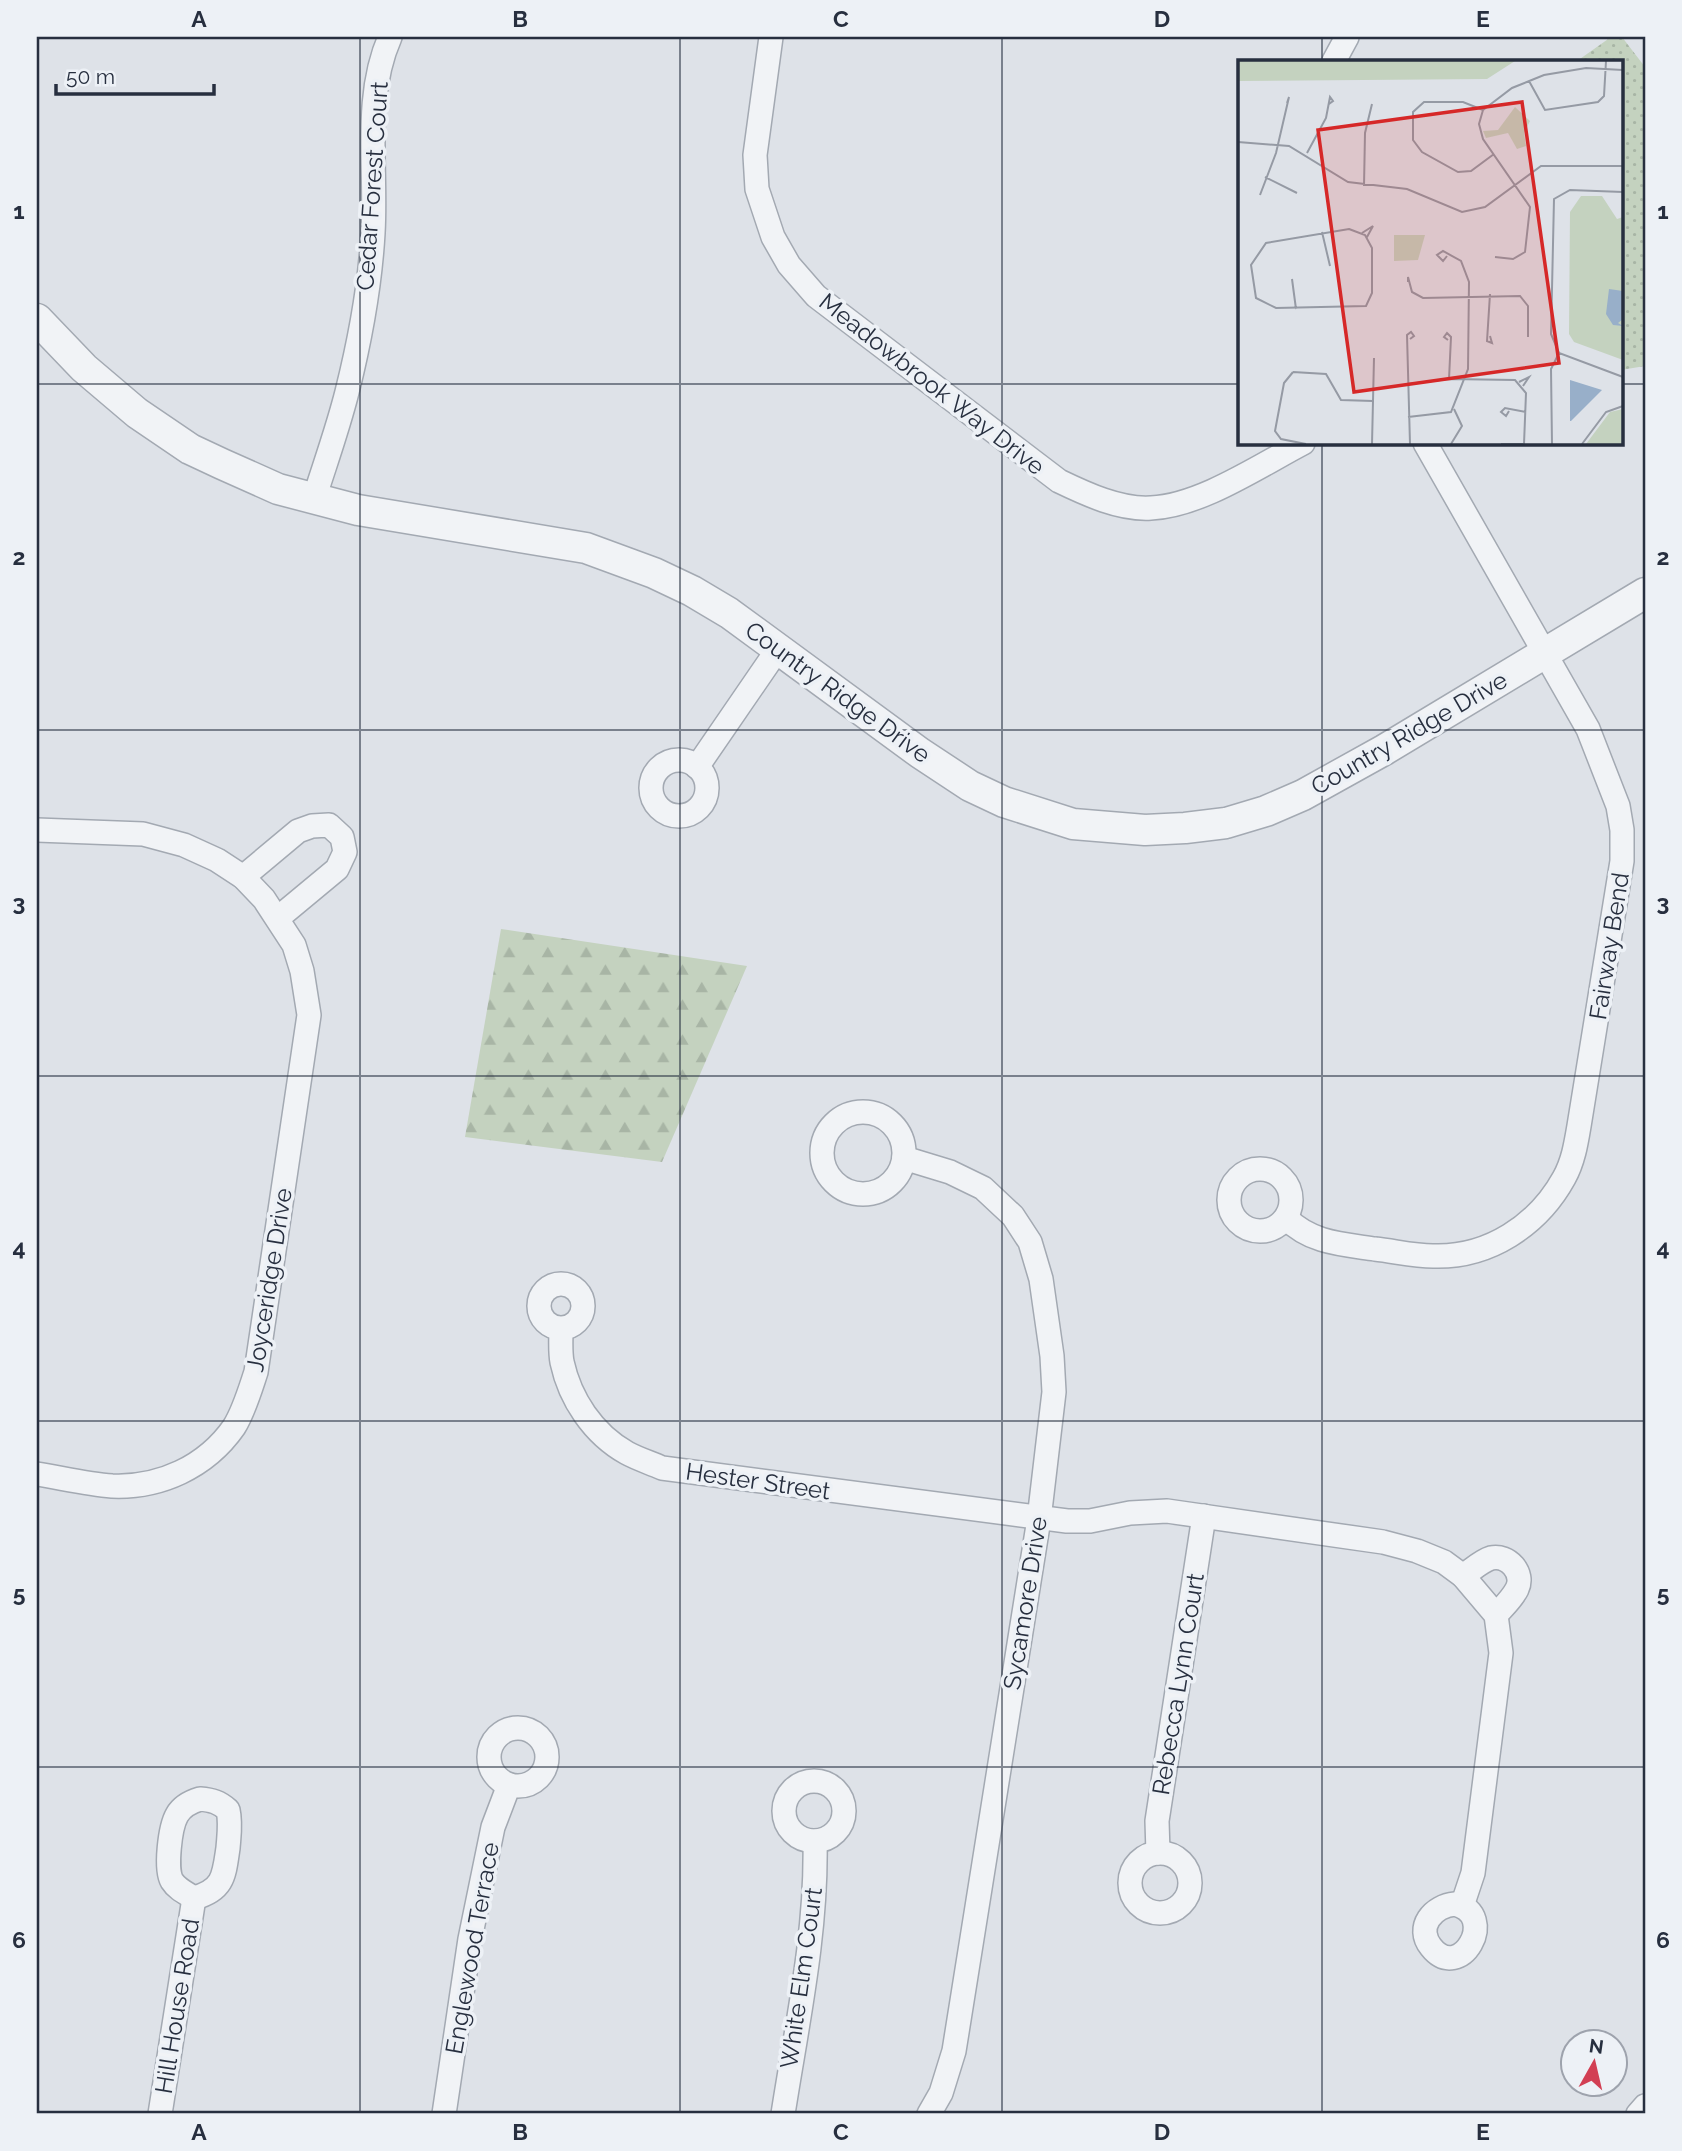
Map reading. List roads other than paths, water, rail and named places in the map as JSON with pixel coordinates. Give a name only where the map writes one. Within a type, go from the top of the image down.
[{"type":"street","name":"Cedar Forest Court","points":[[314,499],[347,393],[360,328],[373,233],[375,99],[390,37]]},
{"type":"street","name":"Meadowbrook Way Drive","points":[[771,37],[755,155],[757,188],[773,237],[789,265],[816,296],[1059,481],[1086,494],[1148,509],[1182,503],[1194,500],[1301,444]]},
{"type":"street","points":[[1335,60],[1347,37]]},
{"type":"street","name":"Country Ridge Drive","points":[[37,319],[84,368],[137,413],[190,449],[278,489],[314,499],[358,510],[586,548],[622,560],[692,592],[729,613],[920,753],[970,786],[1004,802],[1073,824],[1144,830],[1226,823],[1266,811],[1303,795],[1372,757],[1645,593]]},
{"type":"street","name":"Fairway Bend","points":[[1286,1218],[1298,1230],[1335,1243],[1434,1256],[1468,1252],[1494,1245],[1535,1218],[1564,1177],[1574,1153],[1579,1126],[1622,861],[1622,830],[1618,806],[1588,729],[1426,444]]},
{"type":"street","points":[[697,767],[778,649]]},
{"type":"street","points":[[243,877],[298,831],[312,826],[329,825],[342,837],[345,852],[337,869],[278,918]]},
{"type":"street","name":"Joyceridge Drive","points":[[37,830],[143,834],[184,845],[217,860],[243,877],[264,898],[295,945],[309,1014],[256,1372],[234,1426],[215,1449],[189,1470],[156,1482],[113,1486],[37,1474]]},
{"type":"street","name":"Sycamore Drive","points":[[904,1158],[950,1172],[983,1188],[1013,1216],[1030,1242],[1041,1279],[1052,1356],[1054,1392],[1039,1519],[954,2051],[940,2093],[929,2114]]},
{"type":"street","name":"Hester Street","points":[[561,1329],[561,1359],[580,1408],[593,1425],[617,1446],[662,1468],[1039,1519],[1090,1521],[1130,1513],[1167,1511],[1383,1542],[1444,1562],[1463,1576],[1496,1615]]},
{"type":"street","name":"Rebecca Lynn Court","points":[[1158,1853],[1157,1821],[1204,1516]]},
{"type":"street","points":[[1462,1906],[1473,1873],[1501,1653],[1496,1615],[1517,1588],[1518,1573],[1508,1561],[1498,1557],[1490,1558],[1463,1576]]},
{"type":"street","name":"Englewood Terrace","points":[[444,2114],[470,1939],[493,1827],[509,1785]]},
{"type":"street","name":"White Elm Court","points":[[783,2114],[810,1938],[816,1871],[815,1841]]},
{"type":"street","name":"Hill House Road","points":[[160,2114],[194,1898]]},
{"type":"street","points":[[1638,2114],[1645,2105]]}]
